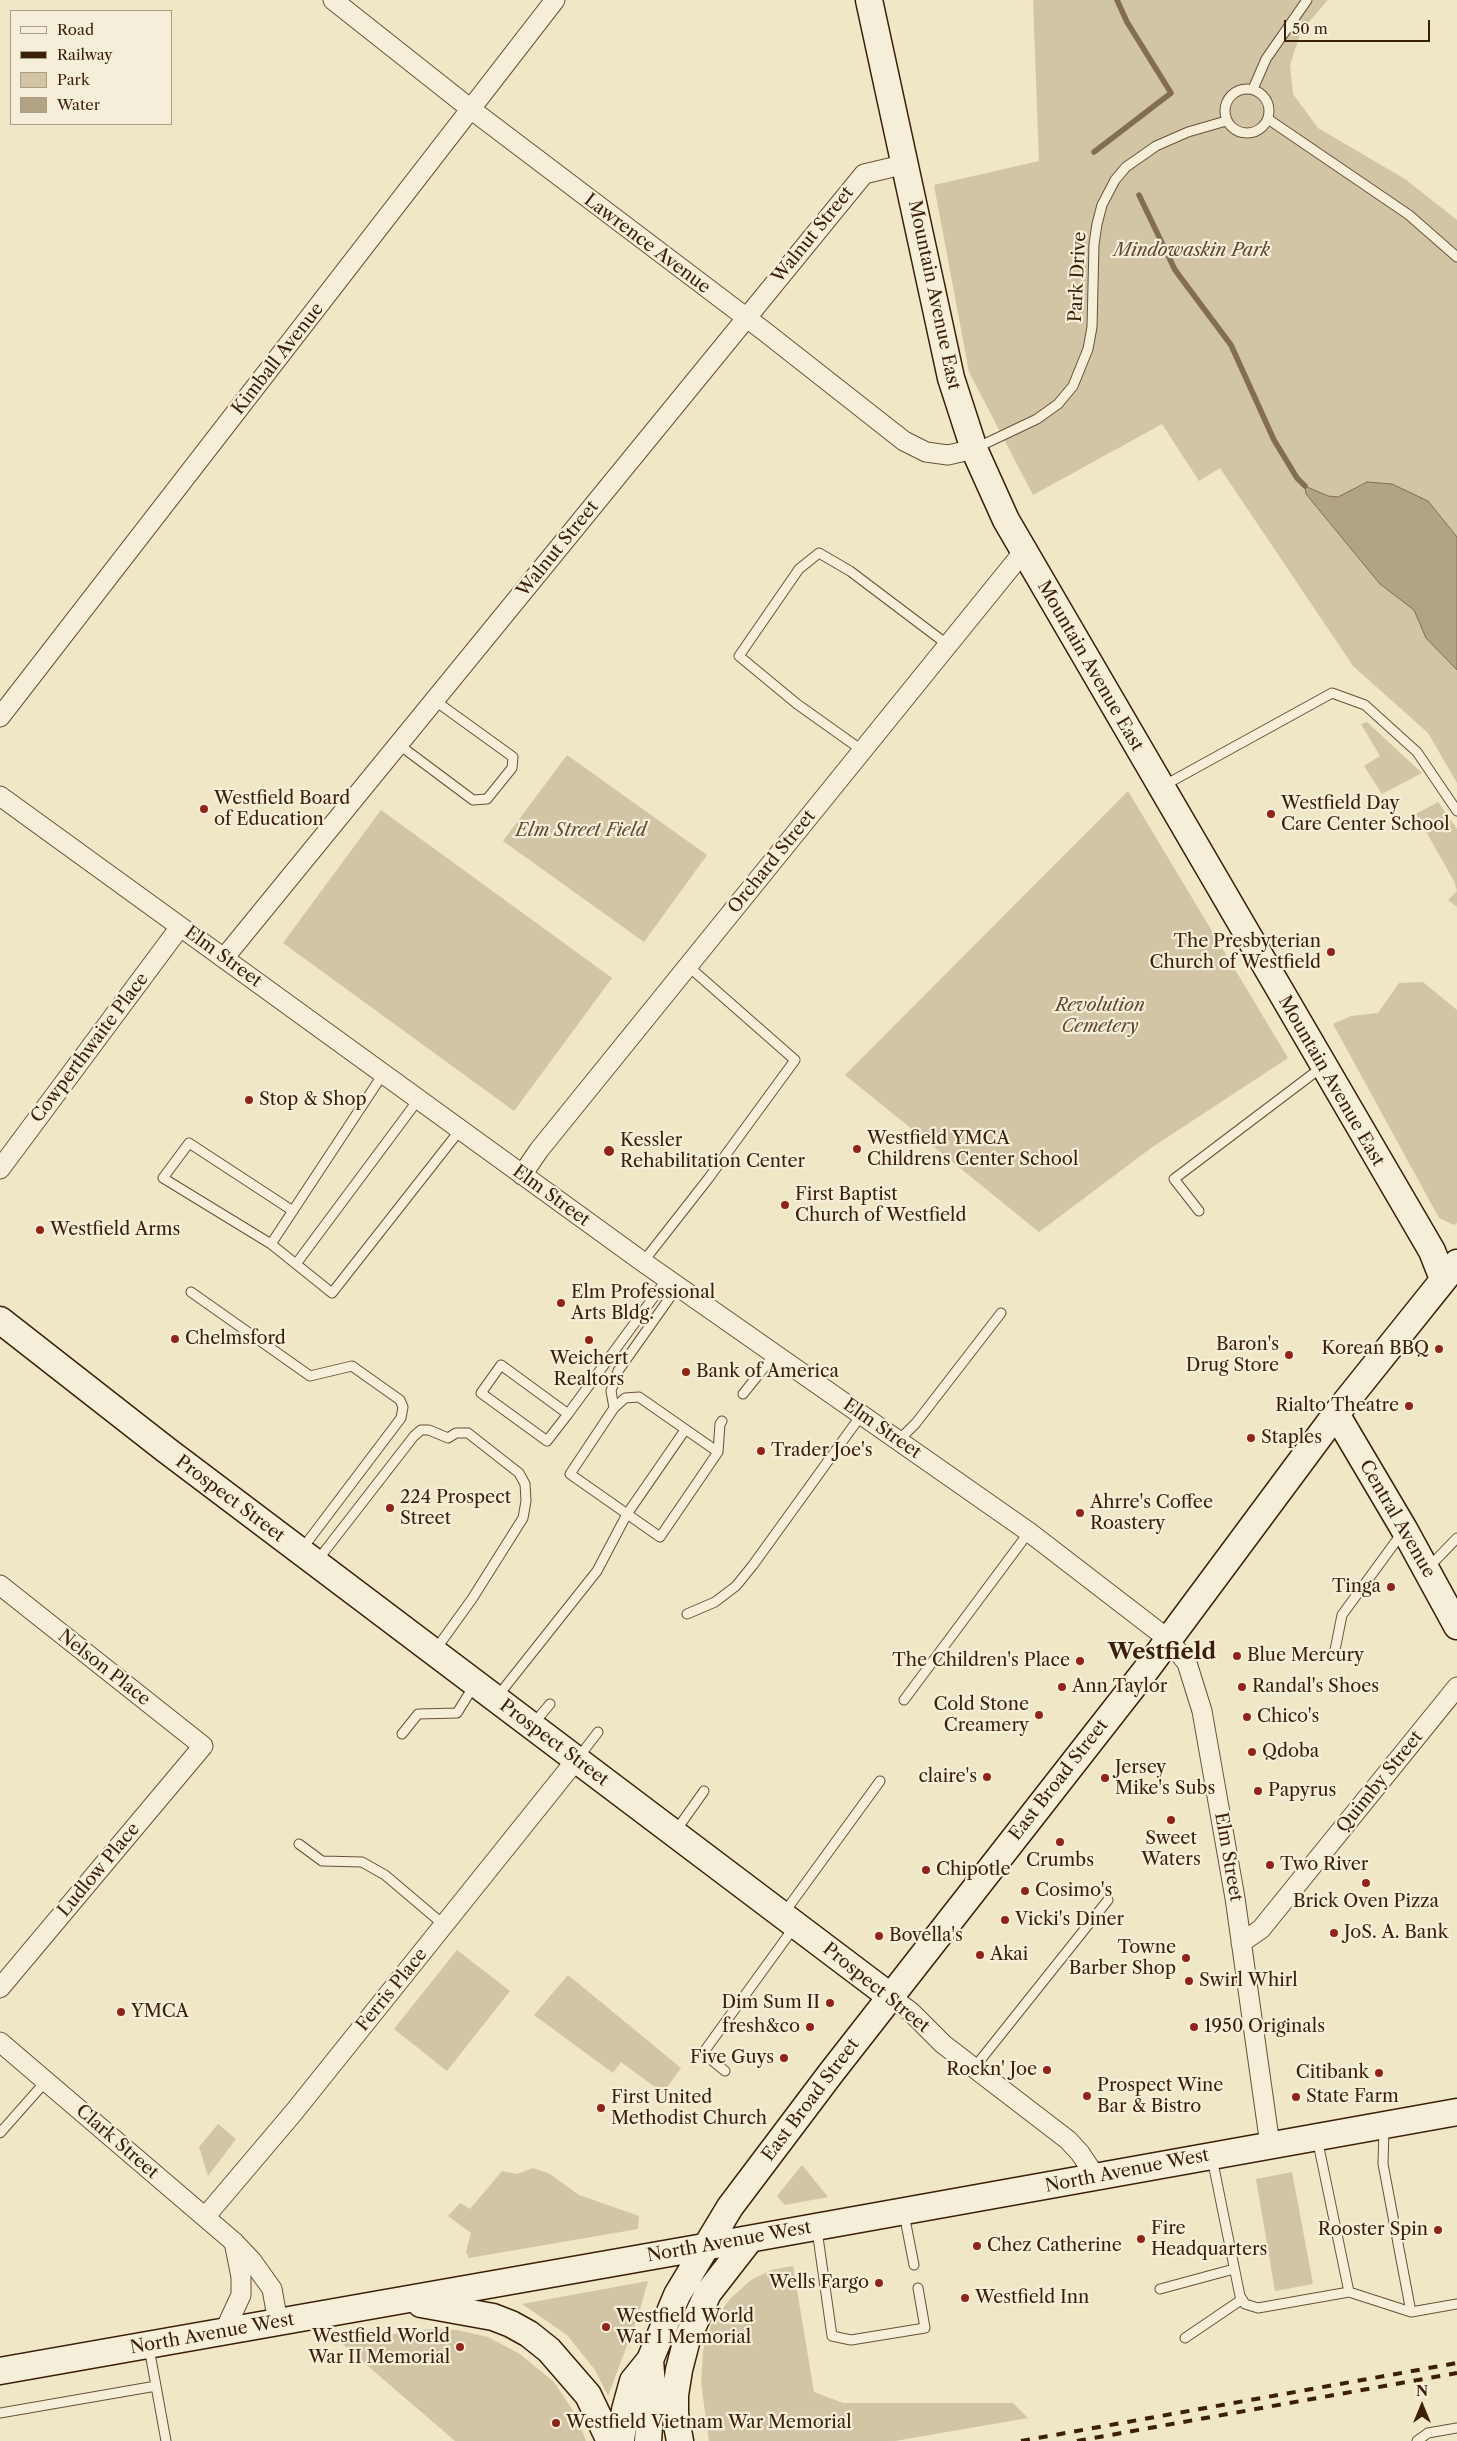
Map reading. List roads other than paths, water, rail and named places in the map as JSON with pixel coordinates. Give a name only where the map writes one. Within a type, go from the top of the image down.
[{"type":"street","name":"Lawrence Avenue","points":[[333,0],[472,110],[746,318],[904,441],[926,452],[948,455],[974,449]]},
{"type":"street","name":"Kimball Avenue","points":[[0,717],[556,0]]},
{"type":"street","name":"Mountain Avenue East","points":[[869,0],[951,378],[974,449],[1006,520],[1322,1066],[1432,1251],[1450,1271]]},
{"type":"street","name":"Walnut Street","points":[[224,958],[864,174],[906,164]]},
{"type":"street","name":"Orchard Street","points":[[522,1175],[545,1143],[1024,551]]},
{"type":"street","name":"Elm Street","points":[[0,796],[643,1262],[1029,1532],[1168,1639],[1187,1663],[1202,1711],[1241,1943],[1270,2145]]},
{"type":"street","name":"Cowperthwaite Place","points":[[0,1169],[180,926]]},
{"type":"street","name":"East Broad Street","points":[[621,2441],[625,2410],[633,2382],[650,2360],[674,2300],[730,2207],[790,2125],[1168,1639],[1336,1414],[1450,1271]]},
{"type":"street","name":"Prospect Street","points":[[0,1320],[485,1692],[675,1832],[911,2012],[943,2044],[1068,2140],[1080,2153],[1096,2177]]},
{"type":"street","name":"Central Avenue","points":[[1336,1414],[1404,1529],[1457,1626]]},
{"type":"street","name":"Nelson Place","points":[[0,1585],[203,1746],[198,1752]]},
{"type":"street","name":"Quimby Street","points":[[1241,1943],[1261,1929],[1457,1687]]},
{"type":"street","name":"Ludlow Place","points":[[0,1988],[198,1752]]},
{"type":"street","name":"Ferris Place","points":[[205,2217],[294,2112],[576,1760]]},
{"type":"street","name":"Clark Street","points":[[1,2044],[234,2242],[252,2261],[272,2289],[278,2322]]},
{"type":"street","name":"North Avenue West","points":[[0,2371],[704,2248],[1457,2112]]},
{"type":"street","points":[[680,2441],[675,2414],[675,2395],[687,2339],[708,2293],[750,2239]]},
{"type":"street","points":[[224,2332],[241,2294],[241,2277],[234,2242]]},
{"type":"street","points":[[401,2300],[493,2317],[529,2334],[549,2350],[588,2396],[610,2441]]},
{"type":"street","name":"East Broad Street","points":[[648,2441],[652,2386],[650,2360]]},
{"type":"lane","points":[[1253,89],[1266,59],[1307,0]]},
{"type":"lane","points":[[1246,88],[1253,89],[1265,97],[1269,112],[1268,119],[1258,130],[1244,133],[1237,131],[1226,121],[1225,106],[1232,93],[1246,88]]},
{"type":"lane","points":[[1268,119],[1409,215],[1457,257]]},
{"type":"lane","name":"Park Drive","points":[[974,449],[1036,419],[1058,404],[1073,386],[1088,350],[1092,327],[1094,244],[1097,224],[1102,205],[1115,180],[1126,167],[1156,146],[1188,132],[1226,121]]},
{"type":"lane","points":[[862,751],[797,704],[739,656],[799,569],[819,553],[850,571],[948,645]]},
{"type":"lane","points":[[1161,788],[1332,692],[1365,706],[1417,752],[1457,811]]},
{"type":"lane","points":[[398,744],[473,800],[486,799],[512,768],[513,757],[434,700]]},
{"type":"lane","points":[[643,1262],[708,1179],[795,1060],[688,966]]},
{"type":"lane","points":[[1199,1212],[1174,1179],[1322,1066]]},
{"type":"lane","points":[[271,1244],[383,1074]]},
{"type":"lane","points":[[296,1264],[418,1100]]},
{"type":"lane","points":[[293,1211],[189,1143],[163,1178],[271,1244],[332,1293],[460,1130]]},
{"type":"lane","points":[[614,1408],[611,1391],[618,1371],[672,1282]]},
{"type":"lane","points":[[568,1414],[501,1365],[481,1393],[547,1441],[672,1282]]},
{"type":"lane","points":[[191,1292],[310,1376],[352,1366],[400,1400],[402,1406],[401,1418],[308,1557]]},
{"type":"lane","points":[[899,1440],[916,1423],[1001,1313]]},
{"type":"lane","points":[[743,1394],[775,1354]]},
{"type":"lane","points":[[718,1452],[639,1397],[626,1398],[614,1408],[570,1474],[660,1537],[718,1452],[720,1424],[722,1421]]},
{"type":"lane","points":[[687,1614],[715,1602],[736,1586],[862,1414]]},
{"type":"lane","points":[[308,1557],[421,1430],[430,1430],[448,1438],[456,1434],[468,1434],[519,1473],[525,1484],[526,1501],[523,1518],[472,1599],[434,1652]]},
{"type":"lane","points":[[402,1734],[418,1714],[457,1713],[485,1692],[597,1571],[627,1514],[684,1430]]},
{"type":"lane","points":[[1335,1650],[1342,1615],[1404,1529]]},
{"type":"lane","points":[[904,1700],[1029,1532]]},
{"type":"lane","points":[[1427,1570],[1457,1538]]},
{"type":"lane","points":[[531,1726],[550,1704]]},
{"type":"lane","points":[[576,1760],[598,1732]]},
{"type":"lane","points":[[725,2071],[703,2053],[880,1781]]},
{"type":"lane","points":[[675,1832],[704,1792]]},
{"type":"lane","points":[[299,1844],[322,1861],[362,1862],[370,1866],[385,1875],[444,1926]]},
{"type":"lane","points":[[974,2068],[1108,1900]]},
{"type":"lane","points":[[0,2134],[46,2081]]},
{"type":"lane","points":[[1385,2125],[1383,2164],[1411,2312]]},
{"type":"lane","points":[[1316,2137],[1350,2292]]},
{"type":"lane","points":[[1211,2155],[1234,2269],[1242,2300],[1250,2307],[1258,2308],[1350,2292],[1411,2312],[1457,2304]]},
{"type":"lane","points":[[904,2211],[914,2265]]},
{"type":"lane","points":[[816,2227],[832,2336],[851,2340],[925,2328],[918,2288]]},
{"type":"lane","points":[[1160,2289],[1234,2269]]},
{"type":"lane","points":[[1185,2338],[1242,2300]]},
{"type":"lane","points":[[149,2345],[166,2441]]},
{"type":"lane","points":[[0,2413],[156,2386]]},
{"type":"lane","points":[[1417,2441],[1428,2433],[1457,2428]]},
{"type":"water","points":[[1367,482],[1392,484],[1428,501],[1457,537],[1457,670],[1426,638],[1414,610],[1380,584],[1306,494],[1305,486],[1328,496],[1338,497]]},
{"type":"waterway","points":[[1094,152],[1171,93],[1127,22],[1117,0]]},
{"type":"waterway","points":[[1139,195],[1175,270],[1231,345],[1274,440],[1297,478],[1305,486]]},
{"type":"railway","points":[[1021,2441],[1457,2363]]},
{"type":"railway","points":[[1077,2441],[1457,2373]]},
{"type":"place","name":"Westfield Board of Education","points":[[204,809]]},
{"type":"place","name":"Westfield Day Care Center School","points":[[1271,814]]},
{"type":"place","name":"The Presbyterian Church of Westfield","points":[[1331,952]]},
{"type":"place","name":"Stop & Shop","points":[[249,1100]]},
{"type":"place","name":"Westfield YMCA Childrens Center School","points":[[857,1149]]},
{"type":"place","name":"Kessler Rehabilitation Center","points":[[609,1151]]},
{"type":"place","name":"First Baptist Church of Westfield","points":[[785,1205]]},
{"type":"place","name":"Westfield Arms","points":[[40,1230]]},
{"type":"place","name":"Elm Professional Arts Bldg.","points":[[561,1303]]},
{"type":"place","name":"Chelmsford","points":[[175,1339]]},
{"type":"place","name":"Weichert Realtors","points":[[589,1340]]},
{"type":"place","name":"Korean BBQ","points":[[1439,1349]]},
{"type":"place","name":"Baron's Drug Store","points":[[1289,1355]]},
{"type":"place","name":"Bank of America","points":[[686,1372]]},
{"type":"place","name":"Rialto Theatre","points":[[1409,1406]]},
{"type":"place","name":"Staples","points":[[1251,1438]]},
{"type":"place","name":"Trader Joe's","points":[[761,1451]]},
{"type":"place","name":"224 Prospect Street","points":[[390,1508]]},
{"type":"place","name":"Ahrre's Coffee Roastery","points":[[1080,1513]]},
{"type":"place","name":"Tinga","points":[[1391,1587]]},
{"type":"place","name":"Blue Mercury","points":[[1237,1656]]},
{"type":"place","name":"The Children's Place","points":[[1080,1661]]},
{"type":"place","name":"Ann Taylor","points":[[1062,1687]]},
{"type":"place","name":"Randal's Shoes","points":[[1242,1687]]},
{"type":"place","name":"Cold Stone Creamery","points":[[1039,1715]]},
{"type":"place","name":"Chico's","points":[[1247,1717]]},
{"type":"place","name":"Qdoba","points":[[1252,1752]]},
{"type":"place","name":"claire's","points":[[987,1777]]},
{"type":"place","name":"Jersey Mike's Subs","points":[[1105,1778]]},
{"type":"place","name":"Papyrus","points":[[1258,1791]]},
{"type":"place","name":"Sweet Waters","points":[[1171,1820]]},
{"type":"place","name":"Crumbs","points":[[1060,1842]]},
{"type":"place","name":"Two River","points":[[1270,1865]]},
{"type":"place","name":"Chipotle","points":[[926,1870]]},
{"type":"place","name":"Brick Oven Pizza","points":[[1366,1883]]},
{"type":"place","name":"Cosimo's","points":[[1025,1891]]},
{"type":"place","name":"Vicki's Diner","points":[[1005,1920]]},
{"type":"place","name":"JoS. A. Bank","points":[[1334,1933]]},
{"type":"place","name":"Bovella's","points":[[879,1936]]},
{"type":"place","name":"Akai","points":[[980,1955]]},
{"type":"place","name":"Towne Barber Shop","points":[[1186,1958]]},
{"type":"place","name":"Swirl Whirl","points":[[1189,1981]]},
{"type":"place","name":"Dim Sum II","points":[[830,2003]]},
{"type":"place","name":"YMCA","points":[[121,2012]]},
{"type":"place","name":"fresh&co","points":[[810,2027]]},
{"type":"place","name":"1950 Originals","points":[[1194,2027]]},
{"type":"place","name":"Five Guys","points":[[784,2058]]},
{"type":"place","name":"Rockn' Joe","points":[[1047,2070]]},
{"type":"place","name":"Citibank","points":[[1379,2073]]},
{"type":"place","name":"Prospect Wine Bar & Bistro","points":[[1087,2096]]},
{"type":"place","name":"State Farm","points":[[1296,2097]]},
{"type":"place","name":"First United Methodist Church","points":[[601,2108]]},
{"type":"place","name":"Rooster Spin","points":[[1438,2230]]},
{"type":"place","name":"Fire Headquarters","points":[[1141,2239]]},
{"type":"place","name":"Chez Catherine","points":[[977,2246]]},
{"type":"place","name":"Wells Fargo","points":[[879,2283]]},
{"type":"place","name":"Westfield Inn","points":[[965,2298]]},
{"type":"place","name":"Westfield World War I Memorial","points":[[606,2327]]},
{"type":"place","name":"Westfield World War II Memorial","points":[[460,2347]]},
{"type":"place","name":"Westfield Vietnam War Memorial","points":[[556,2423]]},
{"type":"district","name":"Westfield","points":[[1162,1653]]},
{"type":"park label","name":"Mindowaskin Park","points":[[1192,251]]},
{"type":"park label","name":"Elm Street Field","points":[[581,831]]},
{"type":"park label","name":"Revolution Cemetery","points":[[1100,1016]]}]
